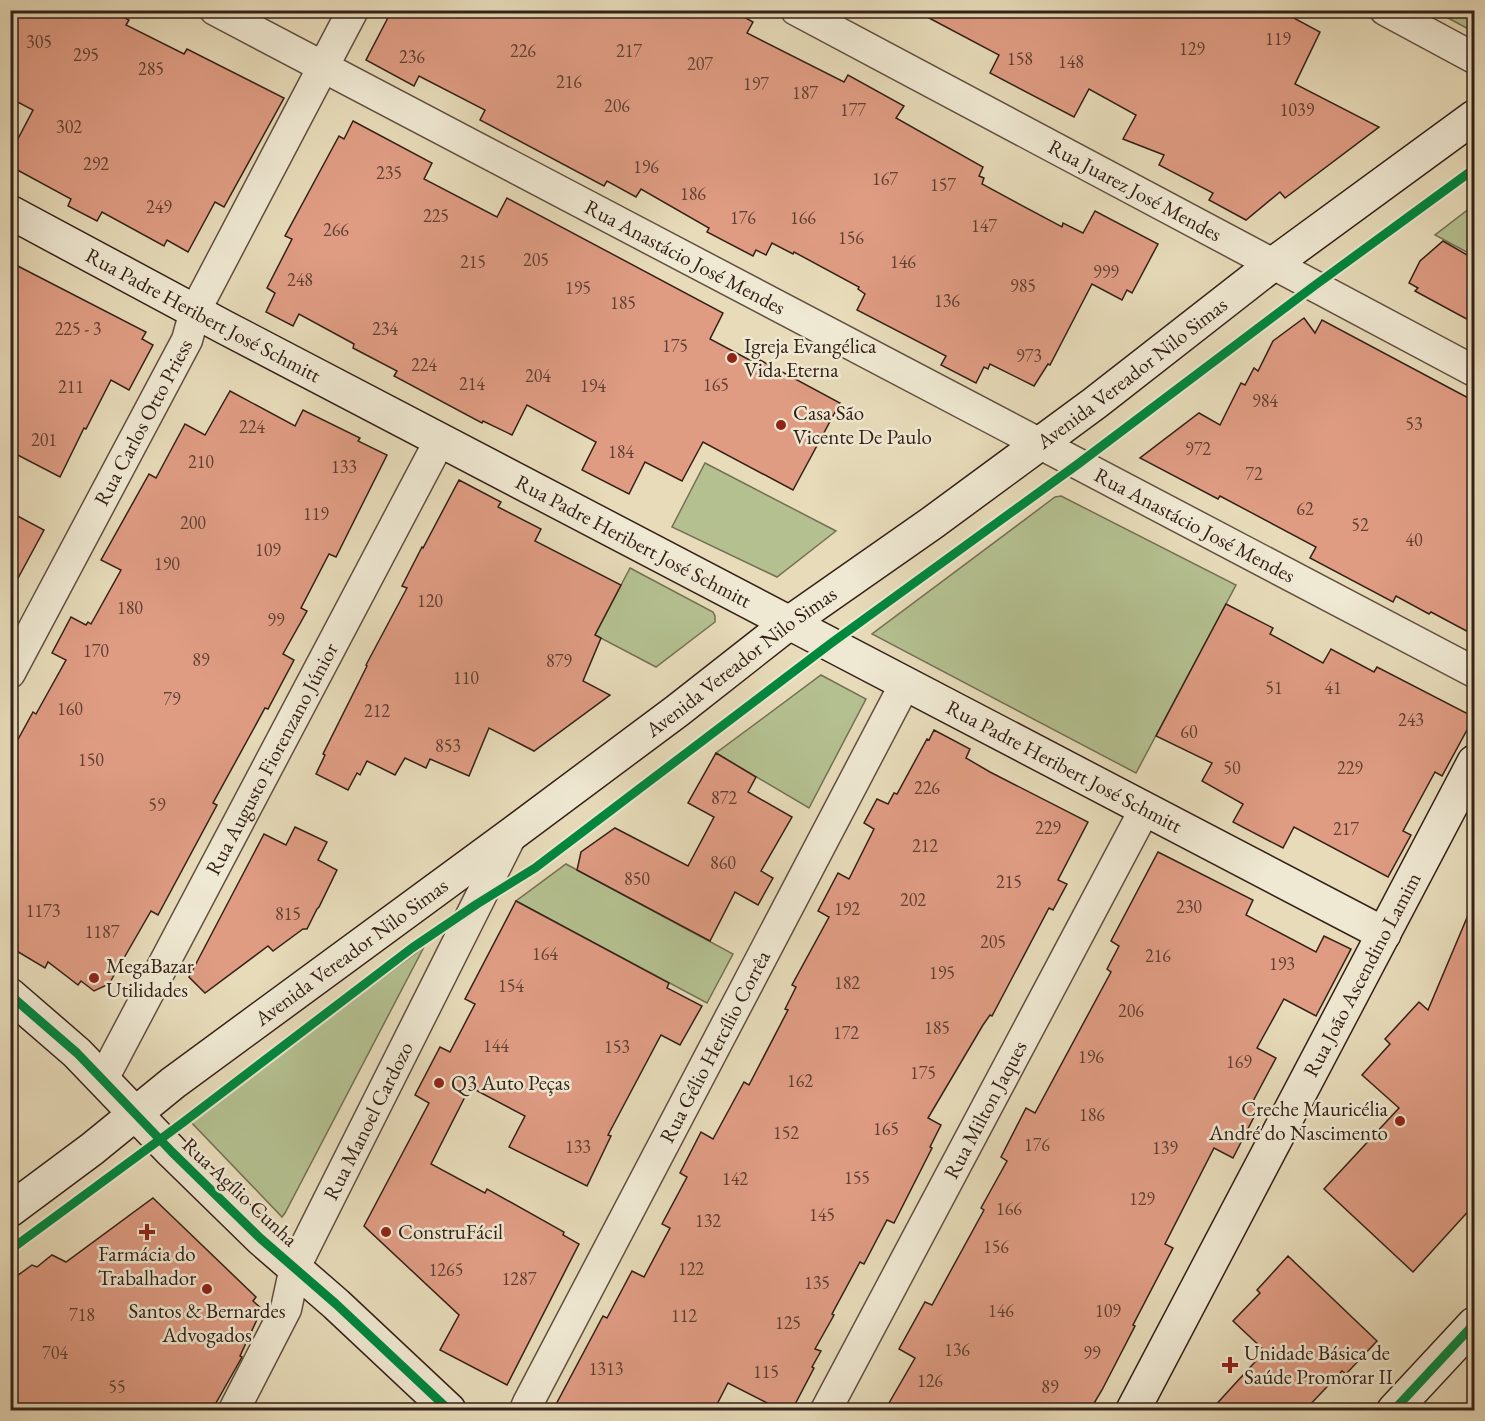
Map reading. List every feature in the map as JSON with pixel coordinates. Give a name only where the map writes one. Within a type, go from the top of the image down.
[{"type":"main road","name":"Avenida Vereador Nilo Simas","points":[[10,1210],[92,1149],[182,1076],[677,711],[789,623],[932,523],[1095,403],[1273,264],[1474,117]]},
{"type":"main road","name":"Rua Padre Heribert José Schmitt","points":[[10,212],[440,440],[1384,934]]},
{"type":"main road","name":"Rua João Ascendino Lamim","points":[[1133,1410],[1474,762]]},
{"type":"main road","name":"Rua Agílio Cunha","points":[[10,995],[77,1053],[172,1152],[260,1238],[336,1304],[449,1410]]},
{"type":"main road","points":[[1394,1410],[1474,1324]]},
{"type":"street","name":"Rua Anastácio José Mendes","points":[[215,10],[1474,672]]},
{"type":"street","name":"Rua Carlos Otto Priess","points":[[10,673],[187,340],[195,311],[353,10]]},
{"type":"street","name":"Rua Juarez José Mendes","points":[[796,10],[1474,371]]},
{"type":"street","points":[[1385,10],[1474,58]]},
{"type":"street","name":"Rua Augusto Fiorenzano Júnior","points":[[103,1079],[440,440]]},
{"type":"street","name":"Rua Gélio Hercílio Corrêa","points":[[525,1410],[905,684]]},
{"type":"street","name":"Rua Milton Jaques","points":[[826,1410],[1145,809]]},
{"type":"street","name":"Rua Manoel Cardozo","points":[[234,1410],[286,1309],[295,1268],[512,834]]},
{"type":"green space","points":[[1435,11],[1474,11],[1474,32]]},
{"type":"green space","points":[[1474,205],[1474,256],[1435,235]]},
{"type":"green space","points":[[705,463],[836,531],[777,577],[672,527]]},
{"type":"green space","points":[[1061,496],[1236,585],[1136,773],[872,634],[1055,497]]},
{"type":"green space","points":[[630,568],[713,612],[715,616],[715,622],[656,667],[595,635]]},
{"type":"green space","points":[[821,675],[866,699],[809,808],[716,753]]},
{"type":"green space","points":[[566,864],[733,954],[707,1003],[516,901]]},
{"type":"green space","points":[[424,947],[285,1213],[282,1217],[190,1121]]},
{"type":"building","points":[[10,10],[110,10],[129,20],[126,25],[184,54],[187,49],[284,98],[224,207],[215,202],[188,252],[167,240],[164,246],[102,212],[97,221],[68,206],[71,199],[10,166],[10,154],[33,110],[10,98]]},
{"type":"building","points":[[392,10],[732,10],[753,22],[747,33],[844,82],[848,75],[904,106],[896,118],[983,167],[979,176],[984,178],[982,184],[1062,227],[1063,223],[1083,233],[1095,211],[1158,244],[1132,293],[1127,290],[1122,300],[1092,284],[1050,365],[1048,364],[1034,386],[990,364],[988,369],[984,367],[976,383],[941,365],[946,356],[857,310],[865,294],[858,289],[859,287],[794,252],[793,254],[772,243],[766,255],[756,250],[753,256],[707,232],[709,228],[641,189],[636,197],[607,181],[604,186],[480,120],[485,110],[419,76],[414,86],[366,60]]},
{"type":"building","points":[[914,10],[1279,10],[1320,32],[1295,84],[1379,127],[1285,198],[1280,192],[1246,220],[1209,200],[1213,193],[1159,165],[1164,155],[1123,139],[1136,115],[1089,89],[1074,117],[990,73],[999,55]]},
{"type":"building","points":[[353,121],[432,163],[424,179],[497,217],[507,198],[723,313],[710,339],[757,364],[760,360],[840,403],[793,490],[703,442],[682,481],[645,462],[629,494],[582,470],[596,442],[527,405],[512,435],[483,421],[482,423],[394,376],[397,371],[353,348],[354,344],[299,314],[293,326],[266,312],[275,293],[267,288],[292,239],[285,236],[339,136],[344,139]]},
{"type":"building","points":[[1443,241],[1474,259],[1474,323],[1415,291],[1418,288],[1409,283],[1420,261]]},
{"type":"building","points":[[10,262],[146,332],[142,339],[153,345],[129,390],[111,380],[60,477],[10,451]]},
{"type":"building","points":[[1304,318],[1315,333],[1322,320],[1474,401],[1474,635],[1396,596],[1393,602],[1310,558],[1316,547],[1220,496],[1218,499],[1140,458],[1199,413],[1220,425],[1241,383],[1245,385],[1254,368],[1258,371],[1273,341]]},
{"type":"building","points":[[230,391],[295,426],[303,410],[360,438],[358,441],[387,455],[336,557],[329,554],[301,608],[307,611],[283,654],[294,660],[213,803],[217,805],[158,915],[151,911],[109,984],[94,991],[81,981],[78,985],[48,962],[45,968],[10,947],[10,754],[33,712],[36,714],[66,660],[52,653],[71,617],[86,625],[88,622],[91,624],[121,570],[101,560],[149,474],[156,478],[185,424],[205,435]]},
{"type":"building","points":[[459,480],[501,502],[498,507],[541,529],[535,541],[621,585],[595,635],[601,638],[583,681],[610,695],[534,751],[489,728],[469,776],[430,759],[426,768],[405,758],[395,775],[367,761],[360,775],[357,773],[348,790],[316,774],[325,755],[323,754],[366,665],[407,588],[402,586]]},
{"type":"building","points":[[10,512],[44,530],[10,593]]},
{"type":"building","points":[[1226,604],[1273,628],[1270,634],[1323,663],[1331,649],[1374,672],[1377,667],[1474,717],[1442,776],[1435,772],[1403,831],[1411,835],[1388,877],[1294,827],[1283,848],[1233,822],[1243,804],[1202,781],[1212,763],[1156,736]]},
{"type":"building","points":[[934,730],[970,749],[966,758],[1088,822],[1058,880],[1067,884],[1053,910],[1049,908],[992,1016],[990,1015],[983,1025],[928,1118],[941,1125],[930,1147],[932,1148],[894,1223],[887,1220],[864,1264],[860,1262],[832,1314],[834,1315],[815,1349],[821,1351],[812,1367],[814,1368],[792,1410],[781,1410],[728,1383],[714,1410],[553,1410],[603,1316],[607,1318],[632,1271],[644,1277],[670,1228],[662,1224],[687,1177],[680,1173],[701,1132],[713,1139],[744,1082],[749,1085],[788,1010],[785,1009],[796,987],[792,985],[829,917],[818,911],[838,873],[849,879],[874,829],[864,823],[877,799],[888,804],[894,793],[897,794]]},
{"type":"building","points":[[716,753],[756,777],[748,792],[792,817],[761,871],[773,878],[758,905],[735,892],[710,941],[577,870],[581,852],[615,828],[688,866],[714,817],[688,803]]},
{"type":"building","points":[[295,827],[327,842],[318,860],[337,870],[319,907],[307,929],[303,929],[273,951],[268,946],[205,993],[189,977],[264,834],[286,845]]},
{"type":"building","points":[[1158,852],[1253,900],[1246,915],[1316,952],[1324,936],[1351,949],[1316,1016],[1284,999],[1257,1048],[1276,1058],[1251,1105],[1258,1109],[1233,1158],[1214,1148],[1165,1244],[1173,1248],[1090,1410],[885,1410],[915,1358],[899,1349],[925,1302],[932,1305],[984,1210],[981,1208],[1007,1161],[1001,1157],[1026,1108],[1035,1113],[1111,972],[1107,969],[1119,946],[1111,941]]},
{"type":"building","points":[[516,901],[669,983],[667,988],[702,1006],[680,1045],[661,1035],[608,1135],[611,1136],[587,1186],[509,1147],[525,1116],[470,1087],[431,1164],[485,1193],[487,1189],[564,1232],[563,1235],[579,1244],[507,1385],[440,1350],[459,1315],[364,1226],[429,1103],[415,1095],[440,1047],[450,1052],[475,1004],[465,999]]},
{"type":"building","name":"Creche Mauricélia André do Nascimento","points":[[1474,901],[1474,1205],[1413,1272],[1324,1189],[1399,1108],[1362,1075],[1390,1044],[1385,1039],[1419,1002],[1428,1010]]},
{"type":"building","points":[[153,1198],[256,1297],[253,1301],[262,1309],[240,1356],[242,1357],[212,1410],[10,1410],[10,1281],[32,1265],[37,1267],[52,1255],[66,1262]]},
{"type":"building","points":[[1288,1256],[1377,1341],[1346,1374],[1342,1371],[1305,1410],[1211,1410],[1265,1351],[1233,1321],[1260,1293],[1257,1290]]},
{"type":"cycle path","points":[[10,1250],[181,1124],[412,948],[535,868],[830,644],[1078,464],[1474,169]]},
{"type":"cycle path","points":[[10,995],[77,1053],[172,1152],[260,1238],[336,1304],[449,1410]]},
{"type":"cycle path","points":[[1394,1410],[1474,1324]]},
{"type":"place","name":"Igreja Evangélica Vida Eterna","points":[[732,358]]},
{"type":"place","name":"Casa São Vicente De Paulo","points":[[781,425]]},
{"type":"place","name":"MegaBazar Utilidades","points":[[94,978]]},
{"type":"place","name":"Q3 Auto Peças","points":[[439,1083]]},
{"type":"place","name":"Creche Mauricélia André do Nascimento","points":[[1400,1121]]},
{"type":"place","name":"Farmácia do Trabalhador","points":[[147,1232]]},
{"type":"place","name":"ConstruFácil","points":[[386,1232]]},
{"type":"place","name":"Santos & Bernardes Advogados","points":[[207,1289]]},
{"type":"place","name":"Unidade Básica de Saúde Promorar II","points":[[1230,1365]]}]
